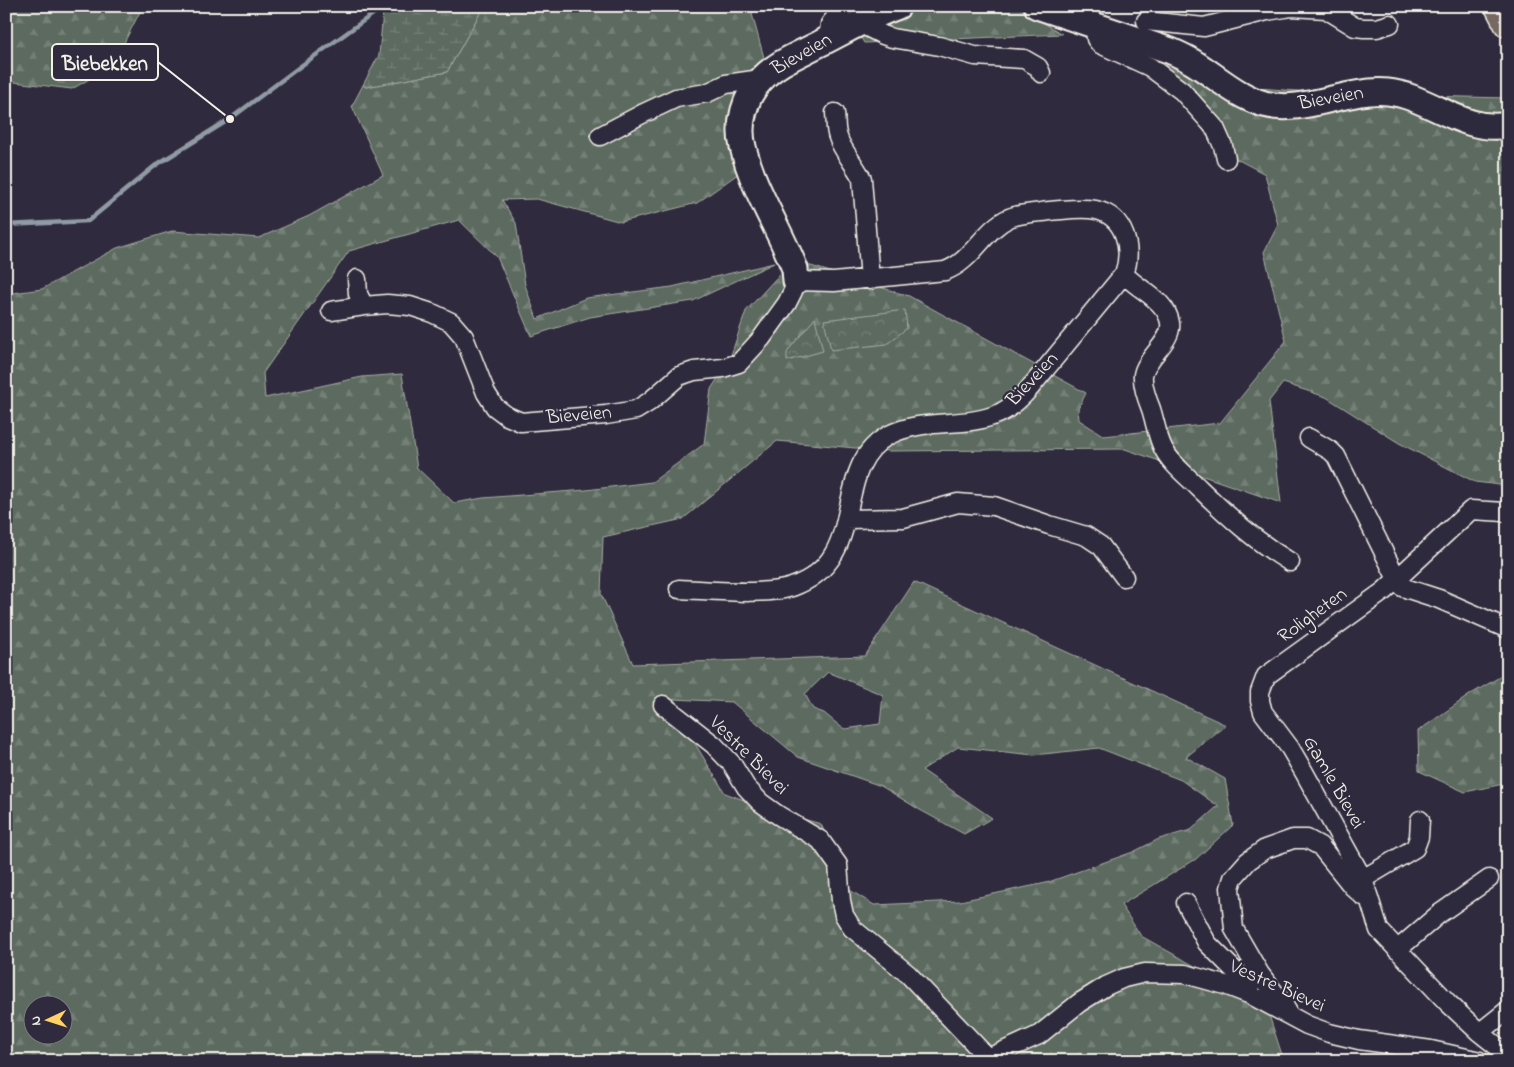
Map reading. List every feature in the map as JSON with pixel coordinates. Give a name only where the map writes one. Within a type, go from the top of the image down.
[{"type":"main road","points":[[1499,6],[1508,23]]},
{"type":"street","name":"Bieveien","points":[[331,311],[387,304],[410,306],[451,322],[464,337],[486,393],[495,407],[507,416],[521,422],[606,415],[636,410],[649,402],[679,376],[694,371],[723,368],[739,363],[761,338],[787,303],[796,281],[795,268],[755,181],[742,146],[741,131],[748,98],[761,79],[782,63],[828,39],[852,15],[898,6]]},
{"type":"street","name":"Bieveien","points":[[1037,6],[1095,26],[1145,22],[1204,27],[1291,7],[1326,9],[1355,26],[1364,28],[1377,28],[1390,24]]},
{"type":"street","points":[[1228,20],[1247,6]]},
{"type":"street","points":[[852,15],[883,36],[939,46],[975,56],[1024,60],[1038,67],[1041,73]]},
{"type":"street","name":"Bieveien","points":[[1145,22],[1171,51],[1191,61],[1239,93],[1252,100],[1266,104],[1294,106],[1359,92],[1391,92],[1421,101],[1462,120],[1482,125],[1508,125]]},
{"type":"street","points":[[1095,26],[1096,39],[1100,44],[1150,67],[1182,91],[1215,128],[1224,146],[1226,159]]},
{"type":"street","name":"Bieveien","points":[[600,136],[676,98],[707,92],[726,84],[761,79]]},
{"type":"street","points":[[835,113],[837,136],[862,179],[870,280]]},
{"type":"street","name":"Bieveien","points":[[679,589],[764,592],[792,587],[817,574],[830,561],[839,546],[857,472],[867,455],[889,435],[906,428],[982,418],[1000,413],[1016,403],[1030,389],[1124,274],[1129,254],[1126,238],[1119,225],[1110,217],[1097,210],[1083,208],[1024,214],[1009,218],[996,226],[956,267],[945,271],[870,280],[834,282],[796,281]]},
{"type":"street","points":[[1124,274],[1164,309],[1170,322],[1170,330],[1167,337],[1146,366],[1143,377],[1146,394],[1163,448],[1174,463],[1243,529],[1265,547],[1290,562]]},
{"type":"street","points":[[357,279],[358,294],[364,306]]},
{"type":"street","points":[[1309,438],[1336,456],[1402,587],[1439,599],[1508,629]]},
{"type":"street","points":[[846,519],[903,518],[958,503],[994,506],[1086,536],[1102,546],[1124,577]]},
{"type":"street","name":"Roligheten","points":[[1260,692],[1266,676],[1384,591],[1471,510],[1505,512],[1508,508]]},
{"type":"street","name":"Gamle Bievei","points":[[1260,692],[1263,712],[1290,748],[1362,880],[1379,930],[1448,1003],[1478,1032],[1508,1055]]},
{"type":"street","name":"Vestre Bievei","points":[[663,705],[714,745],[732,764],[746,787],[760,802],[820,840],[838,864],[842,908],[852,928],[908,974],[986,1059],[1039,1035],[1079,1003],[1106,986],[1145,972],[1185,974],[1225,985],[1251,995],[1307,1025],[1329,1033],[1359,1040],[1431,1050],[1480,1061]]},
{"type":"street","points":[[1362,880],[1415,848],[1419,837],[1420,820]]},
{"type":"street","points":[[1289,1014],[1260,974],[1234,929],[1230,888],[1233,878],[1248,862],[1265,849],[1292,839],[1307,839],[1320,846],[1352,886],[1363,896],[1368,897]]},
{"type":"street","points":[[1397,950],[1439,914],[1489,879]]},
{"type":"street","points":[[1186,903],[1207,943],[1250,986],[1251,995]]},
{"type":"street","points":[[1478,1032],[1508,1010]]},
{"type":"green space","points":[[6,6],[143,6],[112,66],[72,89],[6,81]]},
{"type":"green space","points":[[390,6],[484,6],[447,72],[366,87],[363,85],[379,55],[383,12]]},
{"type":"green space","points":[[484,6],[755,6],[752,14],[769,76],[742,171],[697,203],[621,222],[537,199],[502,200],[516,223],[525,285],[537,319],[586,298],[672,287],[774,263],[693,301],[590,317],[531,336],[497,257],[459,220],[349,251],[263,373],[265,398],[362,377],[402,374],[417,468],[454,503],[483,498],[586,490],[652,482],[704,444],[711,389],[729,361],[746,311],[788,265],[811,266],[909,296],[1086,393],[1078,409],[1079,420],[1104,436],[1220,423],[1286,341],[1264,252],[1278,225],[1265,174],[1214,147],[1161,62],[1246,87],[1335,94],[1508,98],[1508,486],[1475,482],[1399,443],[1326,397],[1283,383],[1269,401],[1281,503],[1125,449],[889,451],[777,441],[683,519],[603,537],[601,594],[633,664],[865,656],[914,582],[1226,725],[1186,757],[1225,779],[1233,825],[1196,859],[1121,905],[1141,936],[1267,1009],[1284,1061],[6,1061],[6,294],[42,289],[117,248],[172,231],[259,238],[309,216],[383,175],[352,106],[363,85],[366,87],[447,72]],"holes":[[[828,672],[883,695],[880,724],[845,729],[824,713],[813,709],[805,694]],[[674,699],[732,702],[798,757],[881,786],[964,834],[992,818],[922,770],[958,747],[1034,755],[1099,748],[1181,780],[1218,806],[1191,830],[1159,839],[1133,852],[1046,883],[960,901],[874,905],[848,889],[821,824],[771,810],[725,793],[685,727]]]},
{"type":"green space","points":[[842,6],[1016,6],[1062,34],[864,43]]},
{"type":"green space","points":[[905,310],[907,328],[887,344],[831,350],[824,320]]},
{"type":"green space","points":[[815,318],[823,351],[787,361],[787,353],[790,348]]},
{"type":"green space","points":[[1508,672],[1508,783],[1465,792],[1419,771],[1418,731],[1471,694]]},
{"type":"waterway","points":[[6,225],[88,221],[156,165],[230,119],[384,6]]},
{"type":"place","name":"Biebekken","points":[[230,119]]}]
